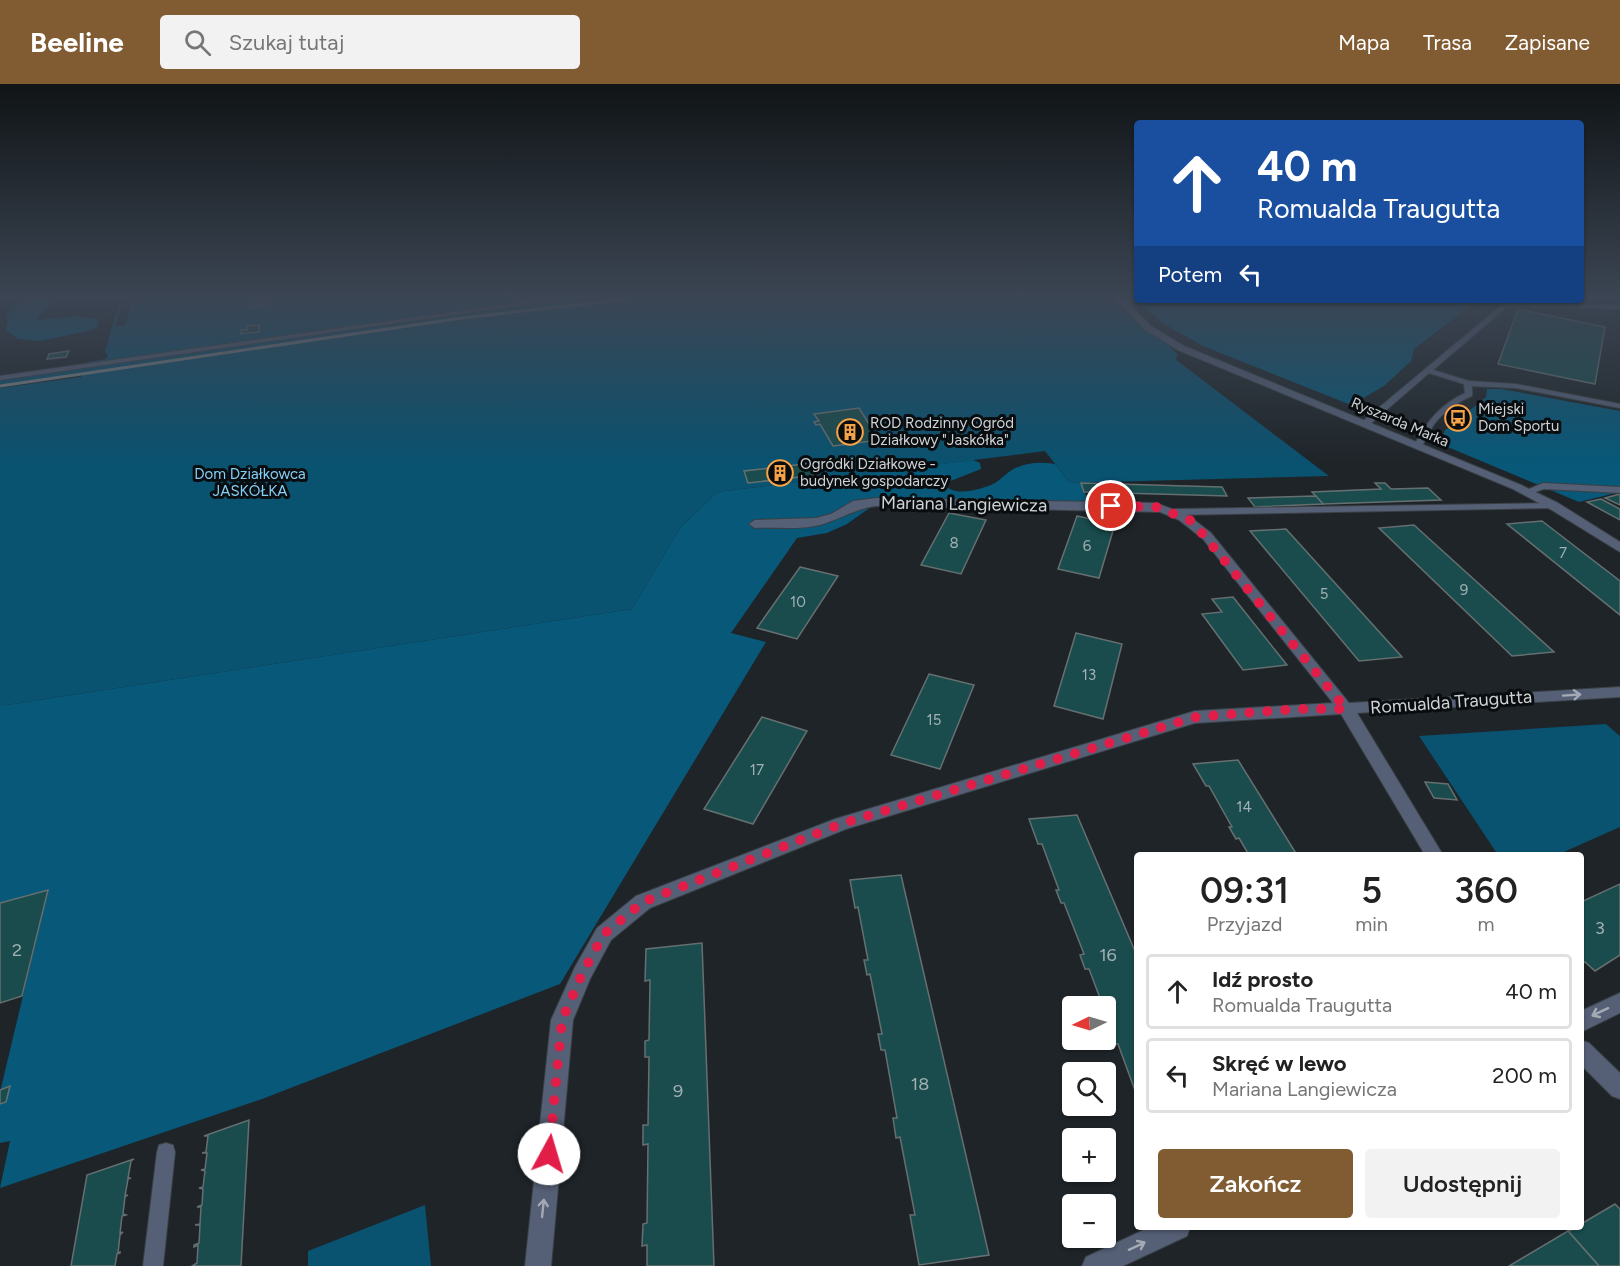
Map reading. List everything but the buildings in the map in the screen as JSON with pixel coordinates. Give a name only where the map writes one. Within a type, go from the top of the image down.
[{"type":"street","name":"Ryszarda Marka","points":[[1198,354],[1527,492],[1554,506],[1620,548]]},
{"type":"street","name":"Mariana Langiewicza","points":[[755,524],[816,522],[835,517],[857,504],[877,502],[1156,507],[1175,512],[1192,521],[1207,536],[1346,709],[1432,852]]},
{"type":"street","name":"Romualda Traugutta","points":[[538,1266],[562,1020],[582,974],[604,934],[643,902],[841,824],[1196,717],[1297,709],[1346,709],[1620,692]]},
{"type":"street","points":[[1584,1021],[1620,1003]]},
{"type":"street","points":[[1584,1053],[1620,1088]]},
{"type":"street","points":[[1095,1266],[1172,1230]]},
{"type":"lane","points":[[0,378],[169,354]]},
{"type":"lane","points":[[1366,423],[1448,354]]},
{"type":"lane","points":[[1430,370],[1468,382],[1516,386],[1620,406]]},
{"type":"lane","points":[[1418,446],[1428,426],[1456,400],[1469,394],[1468,382]]},
{"type":"lane","points":[[1527,492],[1543,486],[1620,490]]},
{"type":"lane","points":[[1175,512],[1554,506]]},
{"type":"lane","points":[[153,1266],[166,1152]]},
{"type":"green space","name":"Dom Działkowca JASKÓŁKA","points":[[1177,354],[1175,359],[1329,476],[1070,483],[1045,451],[717,492],[680,528],[632,609],[0,706],[0,388],[81,377],[83,373],[0,385],[0,380],[85,367],[88,362],[106,359],[108,355]]},
{"type":"green space","points":[[1606,724],[1620,736],[1620,827],[1564,852],[1496,852],[1419,736]]},
{"type":"green space","points":[[425,1205],[431,1266],[308,1266],[308,1251]]},
{"type":"shaded area","points":[[1223,354],[1413,354],[1411,361],[1384,386],[1351,405]]},
{"type":"shaded area","points":[[1487,389],[1501,389],[1620,411],[1620,492],[1579,502],[1443,445],[1444,431],[1486,397]]},
{"type":"shaded area","points":[[973,460],[980,463],[981,469],[948,482],[946,486],[956,491],[984,488],[1023,465],[1050,463],[1055,464],[1070,483],[1081,483],[1090,506],[896,502],[871,507],[847,524],[827,533],[797,538],[731,633],[766,642],[560,984],[262,1099],[0,1188],[10,1141],[0,1143],[0,1092],[48,891],[0,903],[0,706],[632,609],[680,528],[717,492]]},
{"type":"railway","points":[[0,386],[216,354]]},
{"type":"place","name":"Miejski Dom Sportu","points":[[1458,418]]},
{"type":"place","name":"ROD Rodzinny Ogród Działkowy \"Jaskółka\"","points":[[850,432]]},
{"type":"place","name":"Ogródki Działkowe - budynek gospodarczy","points":[[780,473]]},
{"type":"route","points":[[549,1154],[562,1020],[582,974],[604,934],[643,902],[841,824],[1196,717],[1297,709],[1346,709],[1207,536],[1192,521],[1175,512],[1156,507],[1111,506]]}]
